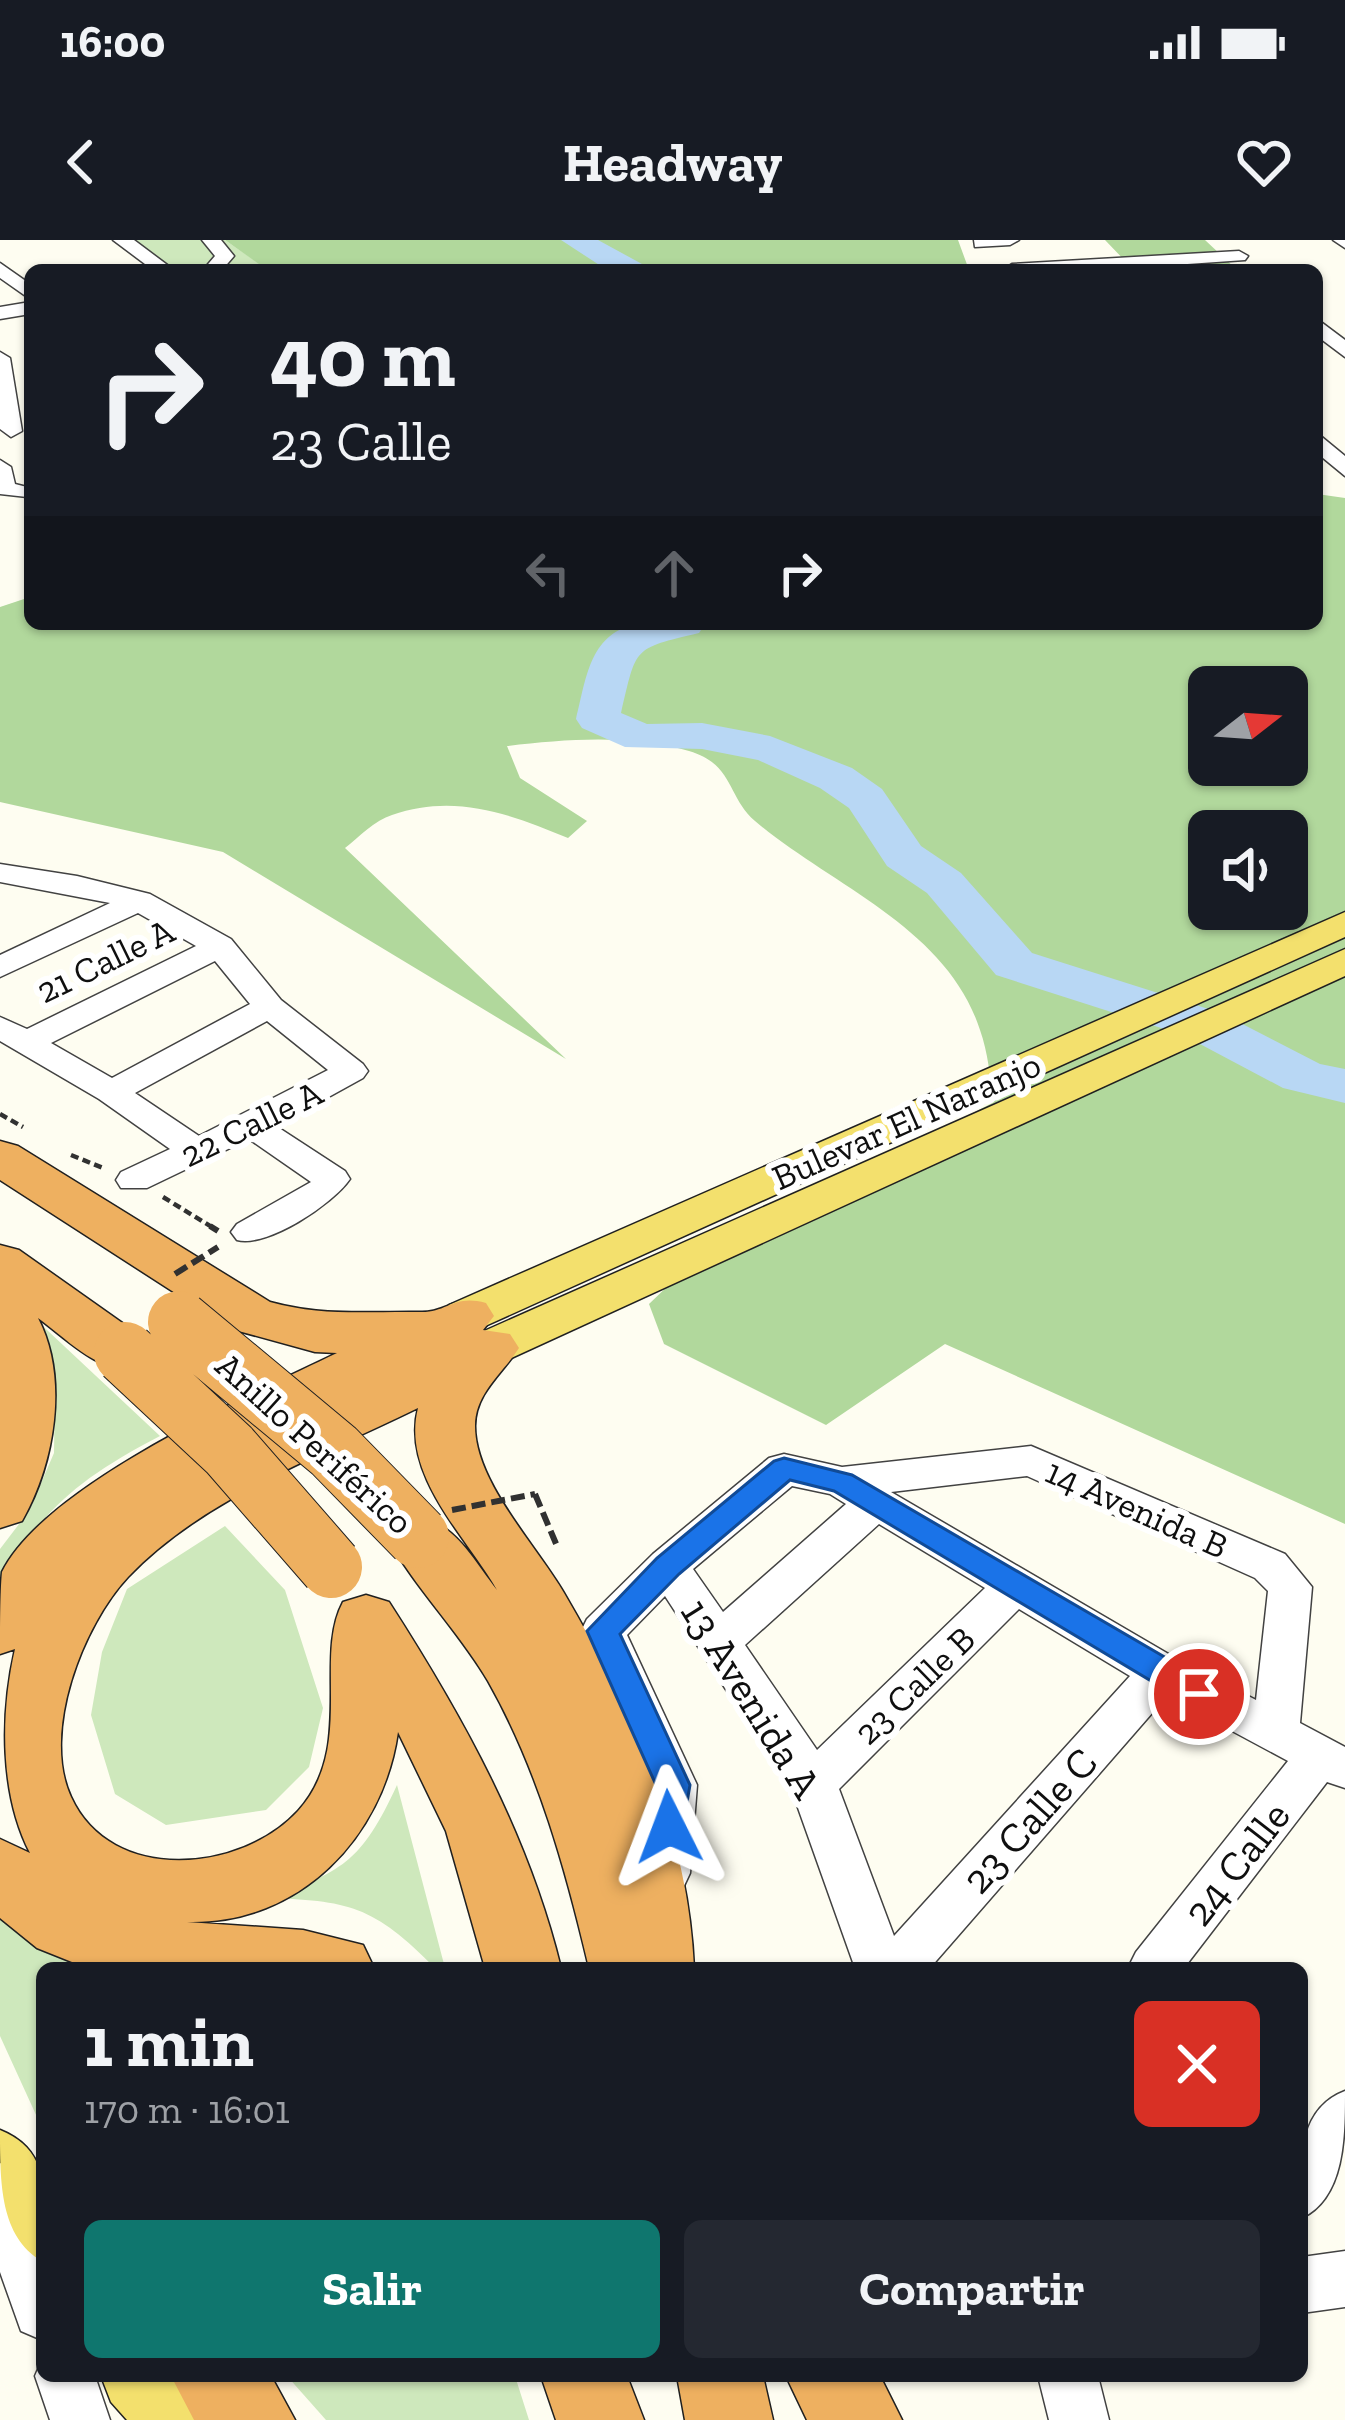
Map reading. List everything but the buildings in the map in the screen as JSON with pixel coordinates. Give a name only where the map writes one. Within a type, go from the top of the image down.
[{"type":"highway","points":[[0,1157],[250,1316],[271,1324],[315,1333],[365,1334],[501,1322]]},
{"type":"highway","name":"Anillo Periférico","points":[[0,1186],[173,1300],[405,1521],[486,1624],[536,1708],[645,1962]]},
{"type":"highway","name":"Anillo Periférico","points":[[0,1263],[125,1353],[229,1450],[331,1567],[467,1796],[517,1932],[523,1962]]},
{"type":"highway","points":[[0,1300],[29,1378],[19,1452],[0,1505]]},
{"type":"highway","points":[[368,1623],[364,1720],[353,1777],[335,1815],[301,1852],[246,1882],[190,1892],[132,1886],[103,1876],[58,1838],[41,1811],[32,1780],[31,1710],[53,1635],[92,1576],[140,1529],[192,1495],[501,1322]]},
{"type":"highway","points":[[0,1629],[19,1593],[47,1558],[100,1510],[184,1454],[501,1322]]},
{"type":"highway","points":[[501,1322],[447,1409],[450,1465],[554,1633],[608,1745],[643,1855],[646,1962]]},
{"type":"highway","points":[[0,1870],[38,1908],[65,1926],[126,1947],[305,1962]]},
{"type":"highway","points":[[219,2382],[251,2420]]},
{"type":"highway","points":[[587,2382],[604,2420]]},
{"type":"highway","points":[[601,2382],[604,2420]]},
{"type":"highway","points":[[721,2382],[729,2420]]},
{"type":"highway","points":[[833,2382],[857,2420]]},
{"type":"main road","name":"Bulevar El Naranjo","points":[[501,1322],[1345,923]]},
{"type":"main road","name":"Bulevar El Naranjo","points":[[501,1322],[1345,961]]},
{"type":"main road","points":[[0,2162],[36,2219]]},
{"type":"main road","points":[[142,2382],[177,2420]]},
{"type":"street","points":[[122,240],[156,264]]},
{"type":"street","points":[[211,240],[225,256],[218,264]]},
{"type":"street","points":[[980,243],[1010,240]]},
{"type":"street","points":[[1222,240],[1250,264]]},
{"type":"street","points":[[1109,264],[1239,256]]},
{"type":"street","points":[[0,269],[24,288]]},
{"type":"street","points":[[1323,331],[1345,351]]},
{"type":"street","points":[[0,358],[14,431]]},
{"type":"street","points":[[1323,446],[1345,469]]},
{"type":"street","points":[[0,467],[5,488],[24,502],[0,513]]},
{"type":"street","points":[[10,881],[77,884],[139,901],[220,946],[269,1007],[111,1092]]},
{"type":"street","points":[[0,967],[139,901]]},
{"type":"street","name":"21 Calle A","points":[[12,1035],[220,946]]},
{"type":"street","name":"22 Calle A","points":[[134,1180],[351,1071],[269,1007]]},
{"type":"street","points":[[12,1035],[111,1092],[195,1150]]},
{"type":"street","points":[[234,1239],[332,1183],[328,1174],[251,1125]]},
{"type":"street","name":"14 Avenida B","points":[[858,1493],[1003,1461],[1031,1461],[1270,1566],[1290,1588],[1313,1754]]},
{"type":"street","points":[[646,1962],[673,1785],[603,1631],[668,1566],[773,1476],[796,1468],[858,1493],[1161,1672],[1313,1754]]},
{"type":"street","points":[[719,1642],[858,1493]]},
{"type":"street","name":"13 Avenida A","points":[[668,1566],[813,1784],[879,1962]]},
{"type":"street","name":"23 Calle B","points":[[813,1784],[1015,1586]]},
{"type":"street","name":"23 Calle C","points":[[903,1962],[1161,1672]]},
{"type":"street","name":"24 Calle","points":[[1158,1962],[1313,1754]]},
{"type":"street","points":[[1308,2181],[1345,2116]]},
{"type":"street","points":[[0,2190],[36,2294]]},
{"type":"street","points":[[1308,2284],[1345,2279]]},
{"type":"street","points":[[67,2382],[80,2420]]},
{"type":"street","points":[[1069,2382],[1078,2420]]},
{"type":"path","points":[[173,1300],[234,1239]]},
{"type":"path","points":[[405,1521],[407,1498],[424,1515],[536,1494]]},
{"type":"green space","points":[[133,240],[225,240],[260,264],[166,264]]},
{"type":"green space","points":[[225,240],[958,240],[967,264],[259,264]]},
{"type":"green space","points":[[1105,240],[1205,240],[1231,264],[1128,264]]},
{"type":"green space","points":[[1323,495],[1345,498],[1345,1524],[945,1344],[826,1425],[664,1344],[649,1304],[696,1259],[994,1102],[980,1030],[964,994],[941,963],[883,911],[755,821],[722,773],[704,757],[621,740],[507,746],[520,778],[587,821],[568,838],[503,814],[438,806],[386,817],[345,848],[566,1059],[223,852],[0,802],[0,607],[24,599],[24,630],[1323,630]]},
{"type":"green space","points":[[31,1315],[160,1436],[70,1494],[0,1577],[0,1549],[29,1511],[54,1453],[55,1376]]},
{"type":"green space","points":[[225,1526],[285,1590],[323,1708],[309,1767],[266,1810],[166,1825],[115,1794],[91,1715],[102,1652],[127,1589]]},
{"type":"green space","points":[[397,1785],[443,1962],[429,1962],[394,1931],[358,1910],[318,1901],[263,1898],[312,1881],[347,1861]]},
{"type":"green space","points":[[0,1909],[117,1962],[36,1962],[36,2115],[0,2036]]},
{"type":"green space","points":[[292,2382],[517,2382],[529,2420],[326,2420]]},
{"type":"waterway","points":[[575,240],[618,264]]},
{"type":"waterway","points":[[661,630],[632,637],[614,654],[598,719],[641,738],[702,736],[770,749],[836,778],[866,799],[904,856],[944,883],[1014,964],[1202,1024],[1302,1076],[1345,1086]]},
{"type":"route","points":[[669,1827],[673,1785],[603,1631],[668,1566],[784,1469],[796,1468],[842,1482],[1199,1694]]}]
